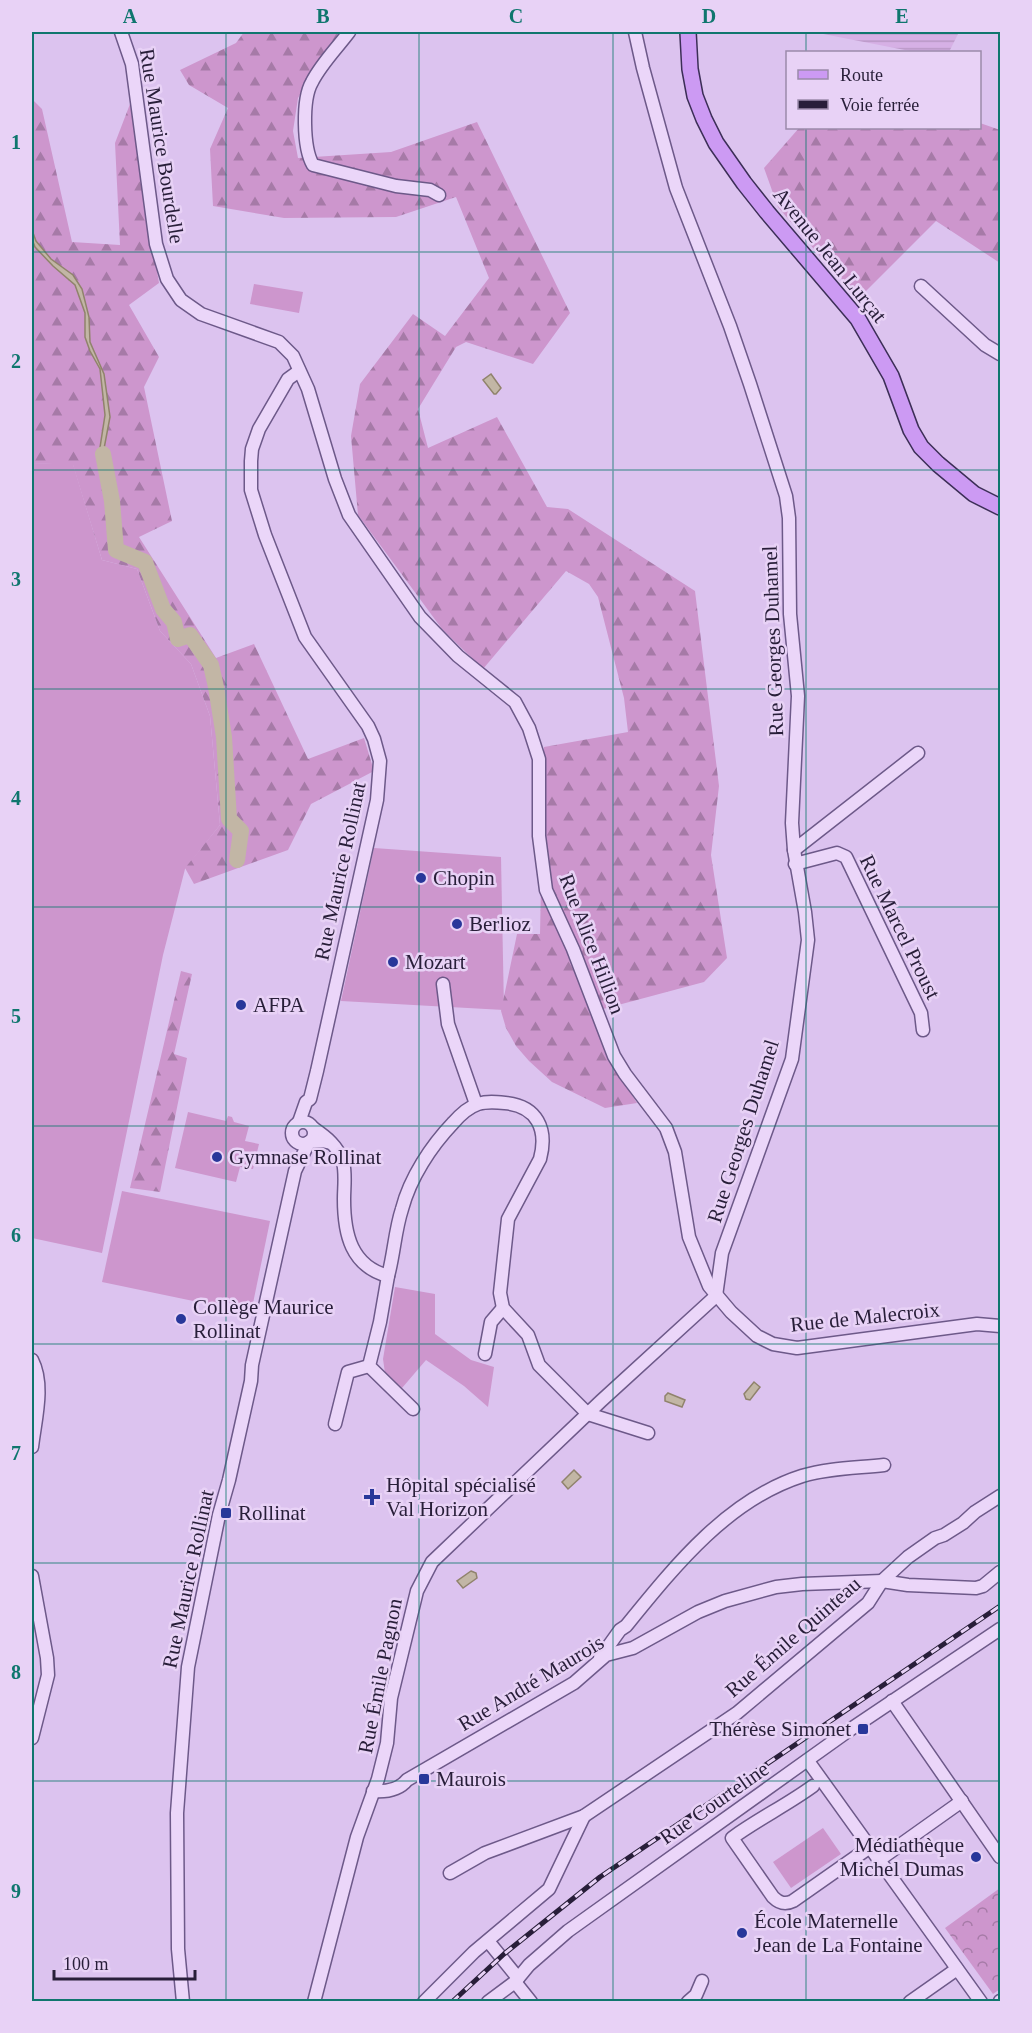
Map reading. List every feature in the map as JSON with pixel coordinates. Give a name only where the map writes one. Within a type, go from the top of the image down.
[{"type":"main road","name":"Avenue Jean Lurçat","points":[[688,32],[690,69],[695,96],[716,143],[761,205],[858,319],[878,349],[891,376],[911,430],[921,447],[974,494],[1000,507]]},
{"type":"street","name":"Rue Maurice Bourdelle","points":[[121,32],[132,64],[156,244],[167,279],[181,300],[201,314],[279,342],[293,356],[299,371]]},
{"type":"street","points":[[349,32],[310,83],[305,116],[308,155],[314,165],[396,186],[430,190],[439,195]]},
{"type":"street","name":"Rue Georges Duhamel","points":[[635,32],[676,188],[730,326],[786,496],[790,526],[790,614],[798,696],[792,823],[795,864],[808,939],[792,1059],[722,1253],[716,1296]]},
{"type":"street","points":[[921,286],[985,345],[1000,354]]},
{"type":"street","name":"Rue Maurice Rollinat","points":[[299,371],[288,379],[258,429],[250,461],[251,490],[265,535],[305,637],[368,726],[378,753],[380,768],[377,800],[310,1099],[312,1104],[308,1125]]},
{"type":"street","name":"Rue Alice Hillion","points":[[299,371],[308,389],[335,478],[349,514],[359,531],[420,618],[458,656],[515,702],[529,728],[539,759],[538,836],[546,890],[573,949],[614,1056],[666,1128],[675,1152],[689,1237],[709,1286],[716,1296]]},
{"type":"street","points":[[794,850],[918,753]]},
{"type":"street","name":"Rue Marcel Proust","points":[[795,864],[837,853],[846,857],[921,1013],[923,1030]]},
{"type":"street","points":[[443,984],[448,1024],[476,1104]]},
{"type":"street","points":[[369,1366],[394,1254],[401,1209],[407,1194],[434,1146],[468,1109],[476,1104],[491,1102],[512,1104],[529,1111],[540,1124],[544,1140],[540,1158],[508,1219],[500,1293],[503,1308],[528,1335],[539,1365],[588,1414],[648,1433]]},
{"type":"street","points":[[331,1143],[315,1140],[300,1143],[294,1138],[292,1130],[308,1125],[326,1136],[336,1148],[343,1162],[344,1215],[352,1244],[357,1255],[368,1268],[388,1276]]},
{"type":"street","points":[[308,1125],[314,1134],[309,1142]]},
{"type":"street","name":"Rue Maurice Rollinat","points":[[183,2001],[178,1950],[177,1813],[188,1667],[295,1171],[294,1138]]},
{"type":"street","name":"Rue Maurice Rollinat","points":[[295,1171],[309,1142]]},
{"type":"street","name":"Rue de Malecroix","points":[[716,1296],[757,1336],[773,1344],[797,1348],[977,1324],[1000,1326]]},
{"type":"street","name":"Rue Émile Pagnon","points":[[314,2001],[354,1847],[379,1776],[387,1743],[391,1698],[417,1591],[432,1562],[716,1296]]},
{"type":"street","points":[[485,1354],[491,1322],[503,1308]]},
{"type":"street","points":[[32,1360],[38,1384],[32,1447]]},
{"type":"street","points":[[369,1366],[412,1409]]},
{"type":"street","points":[[335,1424],[348,1372],[369,1366]]},
{"type":"street","points":[[639,1645],[627,1644],[624,1641],[623,1633],[626,1626],[663,1580],[710,1533],[751,1502],[802,1476],[824,1471],[884,1465]]},
{"type":"street","points":[[882,1581],[908,1557],[935,1538],[963,1523],[975,1512],[1000,1496]]},
{"type":"street","name":"Rue Émile Quinteau","points":[[450,1873],[485,1853],[584,1816],[737,1713],[868,1603],[882,1581],[908,1585],[983,1586],[1000,1572]]},
{"type":"street","points":[[32,1576],[48,1658],[48,1676],[32,1738]]},
{"type":"street","name":"Rue André Maurois","points":[[374,1791],[387,1791],[398,1787],[574,1683],[606,1655],[639,1645],[698,1612],[749,1593],[776,1587],[882,1581]]},
{"type":"street","points":[[597,1662],[620,1630],[626,1626]]},
{"type":"street","name":"Rue Courteline","points":[[488,2001],[517,1980],[529,1965],[568,1931],[892,1701],[1000,1629]]},
{"type":"street","points":[[892,1701],[1000,1857]]},
{"type":"street","points":[[808,1761],[981,2001]]},
{"type":"street","points":[[379,1776],[396,1781],[407,1780]]},
{"type":"street","points":[[813,1786],[770,1814],[758,1819],[732,1838],[773,1897],[781,1903],[793,1901],[870,1847]]},
{"type":"street","points":[[879,1860],[959,1797]]},
{"type":"street","points":[[424,2001],[474,1952],[549,1889],[584,1816]]},
{"type":"street","points":[[488,1941],[531,2001]]},
{"type":"street","points":[[910,2001],[957,1969]]},
{"type":"street","points":[[688,2001],[696,1995],[702,1981]]},
{"type":"shaded area","points":[[813,32],[959,32],[950,51],[910,51]]},
{"type":"shaded area","points":[[32,230],[36,241],[51,259],[73,275],[82,289],[89,317],[90,342],[104,374],[110,417],[103,454],[99,454],[105,415],[100,369],[85,337],[85,313],[75,285],[35,247]]},
{"type":"shaded area","points":[[491,374],[501,388],[496,394],[483,380]]},
{"type":"shaded area","points":[[754,1382],[760,1387],[750,1400],[746,1399],[744,1394]]},
{"type":"shaded area","points":[[668,1393],[685,1400],[682,1407],[665,1401]]},
{"type":"shaded area","points":[[574,1470],[581,1477],[568,1489],[562,1482]]},
{"type":"shaded area","points":[[471,1571],[476,1573],[477,1578],[463,1588],[457,1581]]},
{"type":"green space","points":[[244,32],[339,32],[298,98],[293,131],[298,158],[391,152],[477,122],[570,313],[533,364],[466,342],[456,347],[418,409],[428,448],[497,417],[547,507],[568,509],[695,591],[719,786],[711,855],[727,958],[704,982],[592,1012],[613,1066],[637,1103],[605,1108],[552,1082],[516,1046],[506,1028],[501,1011],[517,934],[540,934],[544,747],[628,732],[624,698],[598,597],[589,584],[566,571],[483,669],[442,629],[358,515],[351,436],[360,384],[413,314],[445,336],[489,278],[456,197],[396,217],[284,218],[213,206],[210,149],[228,108],[189,85],[180,70],[236,43]]},
{"type":"green space","points":[[32,99],[42,109],[72,242],[120,245],[115,143],[130,104],[159,283],[129,305],[159,357],[144,387],[172,521],[139,537],[216,658],[254,644],[308,759],[364,738],[374,771],[311,804],[288,850],[194,884],[185,868],[220,825],[210,716],[191,664],[160,631],[137,569],[102,560],[73,465],[32,463]]},
{"type":"green space","points":[[981,123],[1000,130],[1000,263],[936,221],[860,297],[825,262],[778,207],[764,168],[798,129],[981,129]]},
{"type":"green space","points":[[254,284],[303,292],[299,313],[250,304]]},
{"type":"green space","points":[[32,463],[73,464],[102,560],[137,569],[160,631],[191,664],[210,716],[220,825],[185,869],[163,955],[102,1253],[32,1238]]},
{"type":"green space","points":[[374,848],[501,857],[504,1010],[341,1001]]},
{"type":"green space","points":[[181,971],[192,974],[174,1054],[187,1058],[160,1192],[130,1188]]},
{"type":"green space","name":"Gymnase Rollinat","points":[[188,1112],[226,1121],[228,1116],[232,1117],[234,1122],[249,1126],[245,1141],[259,1144],[253,1169],[240,1167],[236,1182],[175,1168]]},
{"type":"green space","points":[[122,1191],[270,1221],[251,1313],[102,1282]]},
{"type":"green space","points":[[395,1287],[435,1294],[435,1334],[471,1360],[494,1367],[488,1407],[464,1386],[426,1360],[402,1388],[385,1373],[383,1359]]},
{"type":"green space","points":[[823,1828],[841,1854],[791,1888],[773,1862]]},
{"type":"green space","points":[[1000,1888],[1000,1989],[993,1994],[945,1928]]},
{"type":"waterway","points":[[103,454],[112,501],[116,550],[145,562],[163,609],[174,622],[178,639],[190,635],[211,665],[224,737],[229,819],[241,831],[237,860]]},
{"type":"railway","points":[[452,2002],[504,1954],[600,1877],[1000,1606]]},
{"type":"place","name":"Chopin","points":[[421,878]]},
{"type":"place","name":"Berlioz","points":[[457,924]]},
{"type":"place","name":"Mozart","points":[[393,962]]},
{"type":"place","name":"AFPA","points":[[241,1005]]},
{"type":"place","name":"Gymnase Rollinat","points":[[217,1157]]},
{"type":"place","name":"Collège Maurice Rollinat","points":[[181,1319]]},
{"type":"place","name":"Hôpital spécialisé Val Horizon","points":[[372,1497]]},
{"type":"place","name":"Rollinat","points":[[226,1513]]},
{"type":"place","name":"Thérèse Simonet","points":[[863,1729]]},
{"type":"place","name":"Maurois","points":[[424,1779]]},
{"type":"place","name":"Médiathèque Michel Dumas","points":[[976,1857]]},
{"type":"place","name":"École Maternelle Jean de La Fontaine","points":[[742,1933]]}]
